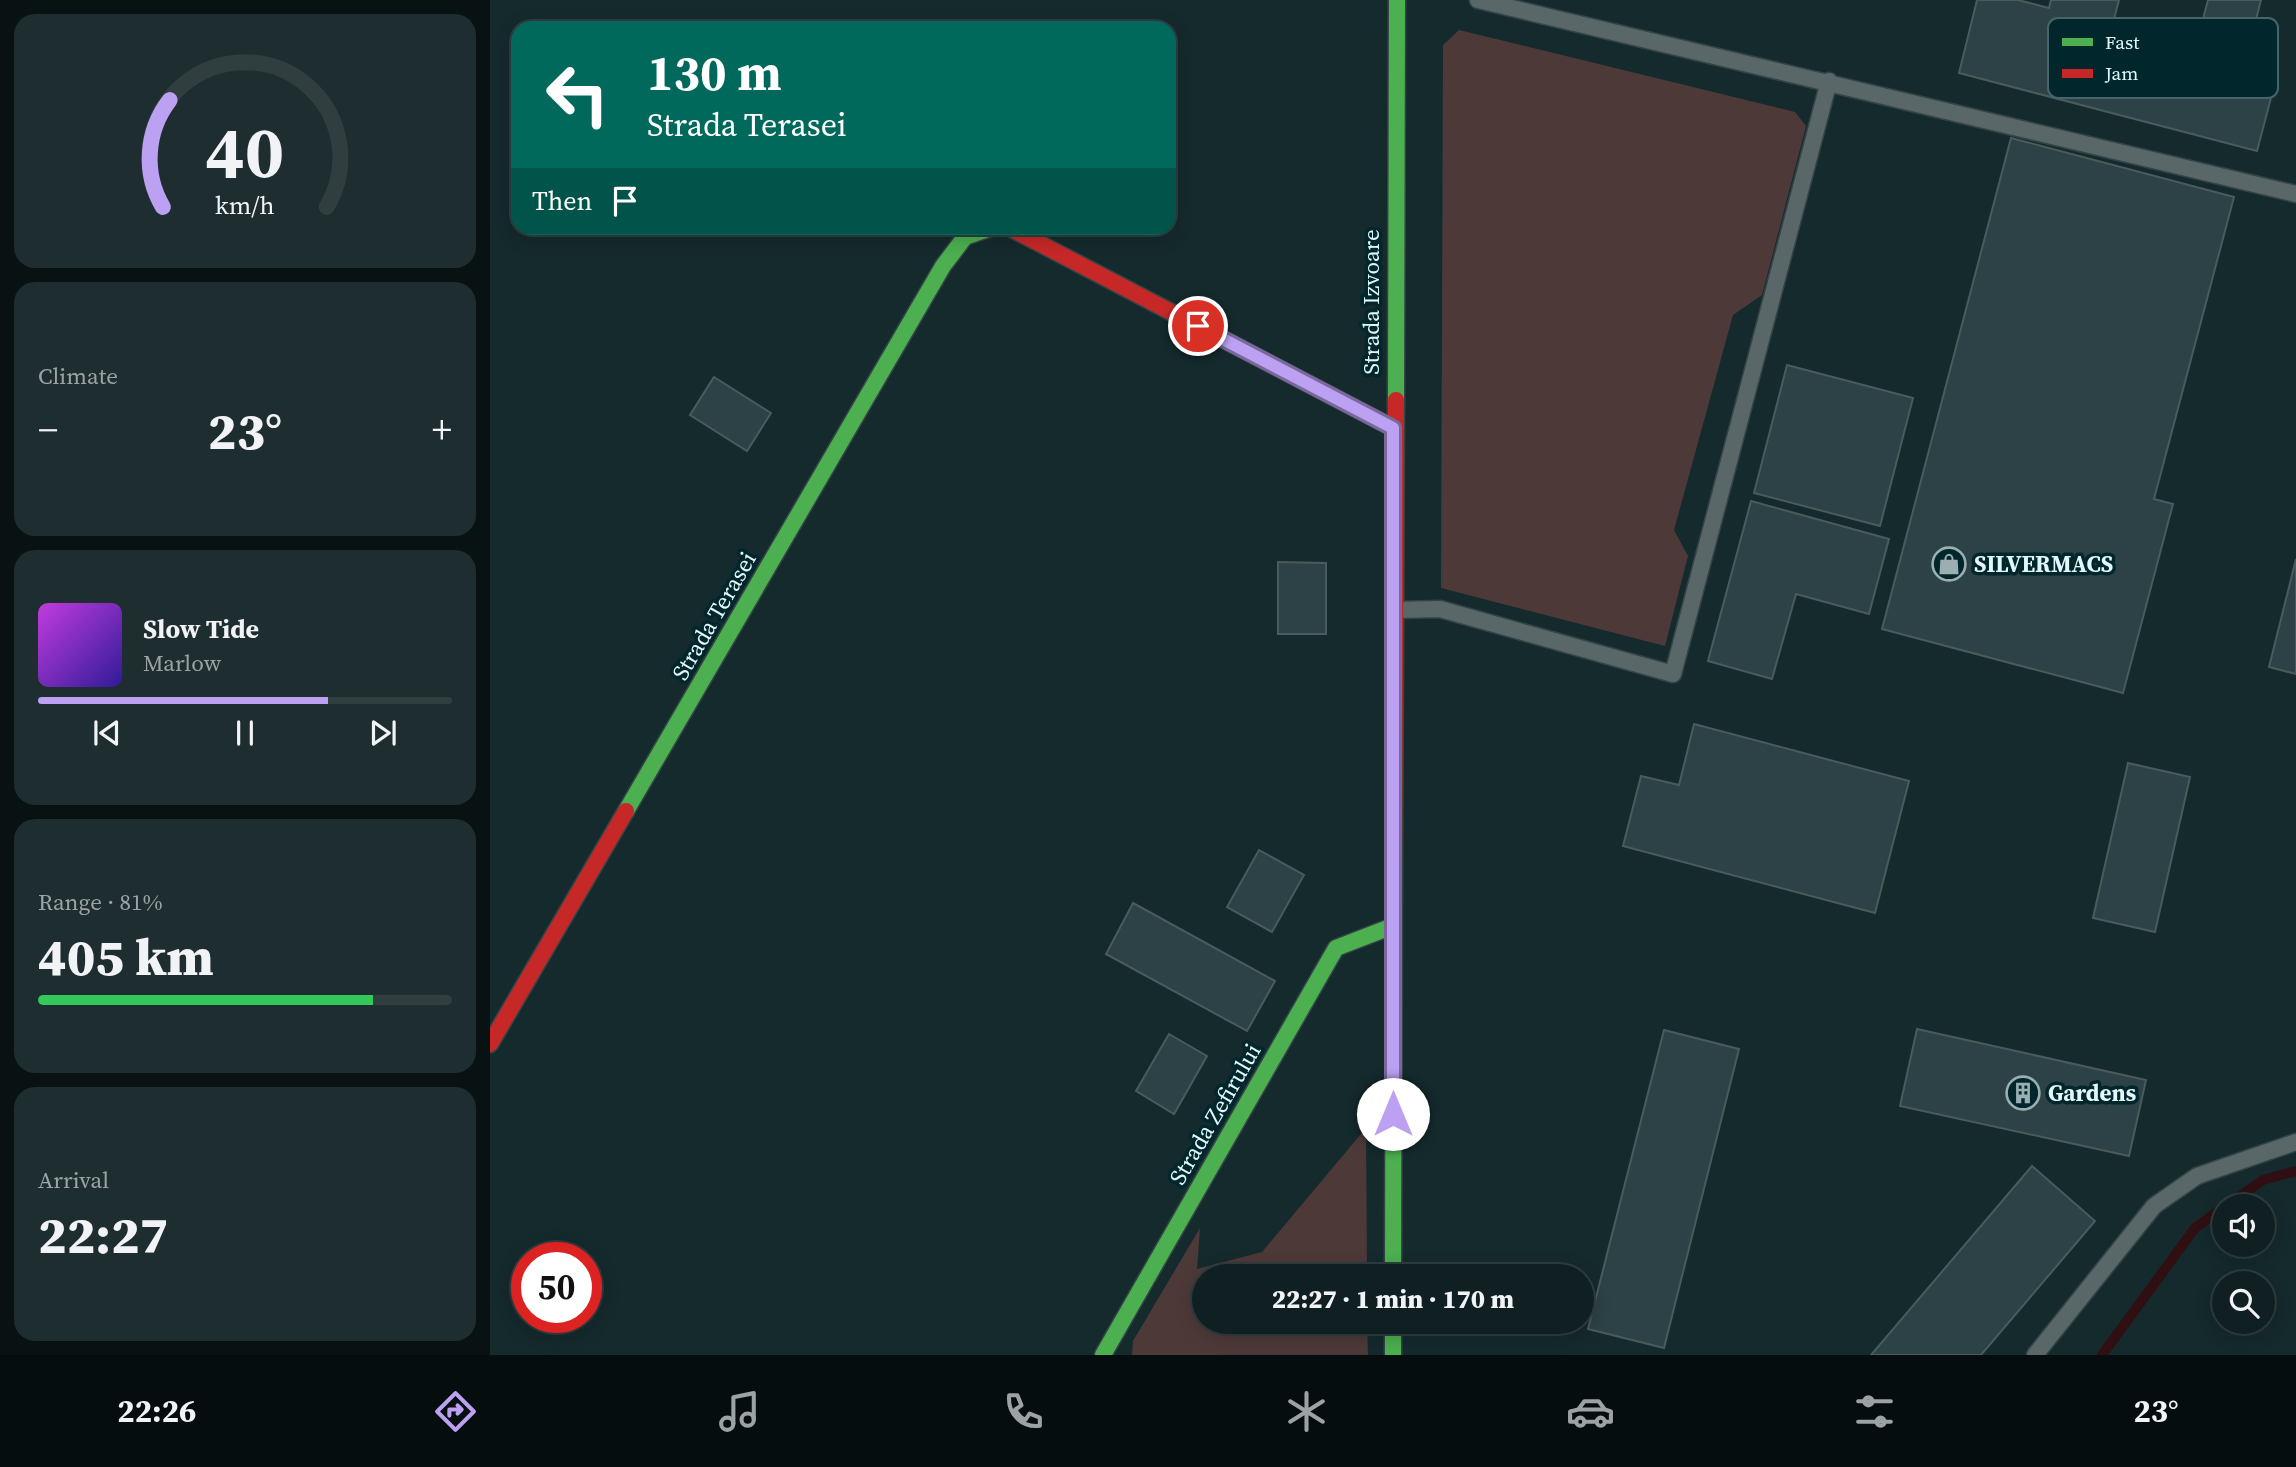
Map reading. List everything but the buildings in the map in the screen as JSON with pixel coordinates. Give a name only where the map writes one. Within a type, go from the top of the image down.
[{"type":"street","name":"Strada Izvoare","points":[[1393,1264],[1396,0]]},
{"type":"street","name":"Strada Terasei","points":[[490,1044],[943,266],[965,237],[971,235]]},
{"type":"street","points":[[1023,235],[1393,428]]},
{"type":"street","name":"Strada Zefirului","points":[[1103,1355],[1336,948],[1393,926]]},
{"type":"street","points":[[1393,1334],[1393,1355]]},
{"type":"lane","points":[[1478,0],[1829,81],[2296,194]]},
{"type":"lane","points":[[1393,610],[1440,608],[1673,674],[1829,81]]},
{"type":"lane","points":[[2035,1355],[2154,1206],[2197,1176],[2296,1142]]},
{"type":"shaded area","points":[[1459,30],[1795,112],[1806,126],[1762,295],[1733,315],[1674,530],[1688,556],[1665,646],[1441,588],[1443,45]]},
{"type":"shaded area","points":[[1366,1128],[1367,1264],[1216,1264],[1262,1252]]},
{"type":"shaded area","points":[[1200,1228],[1197,1264],[1192,1264],[1192,1334],[1367,1334],[1368,1355],[1132,1355],[1133,1341]]},
{"type":"waterway","points":[[2243,1194],[2263,1180],[2296,1171]]},
{"type":"waterway","points":[[2102,1355],[2195,1228],[2212,1216]]},
{"type":"traffic: fast","points":[[1396,400],[1397,0]]},
{"type":"traffic: fast","points":[[626,811],[943,266],[965,237],[971,235]]},
{"type":"traffic: fast","points":[[1240,348],[1393,428]]},
{"type":"traffic: fast","points":[[1393,1264],[1394,870]]},
{"type":"traffic: fast","points":[[1103,1355],[1336,948],[1393,926]]},
{"type":"traffic: fast","points":[[1393,1334],[1393,1355]]},
{"type":"traffic: jam","points":[[1023,235],[1240,348]]},
{"type":"traffic: jam","points":[[1394,870],[1396,400]]},
{"type":"traffic: jam","points":[[490,1044],[626,811]]},
{"type":"place","name":"SILVERMACS","points":[[1949,564]]},
{"type":"place","name":"Gardens","points":[[2023,1093]]},
{"type":"route","points":[[1198,326],[1393,428],[1393,1114]]}]
